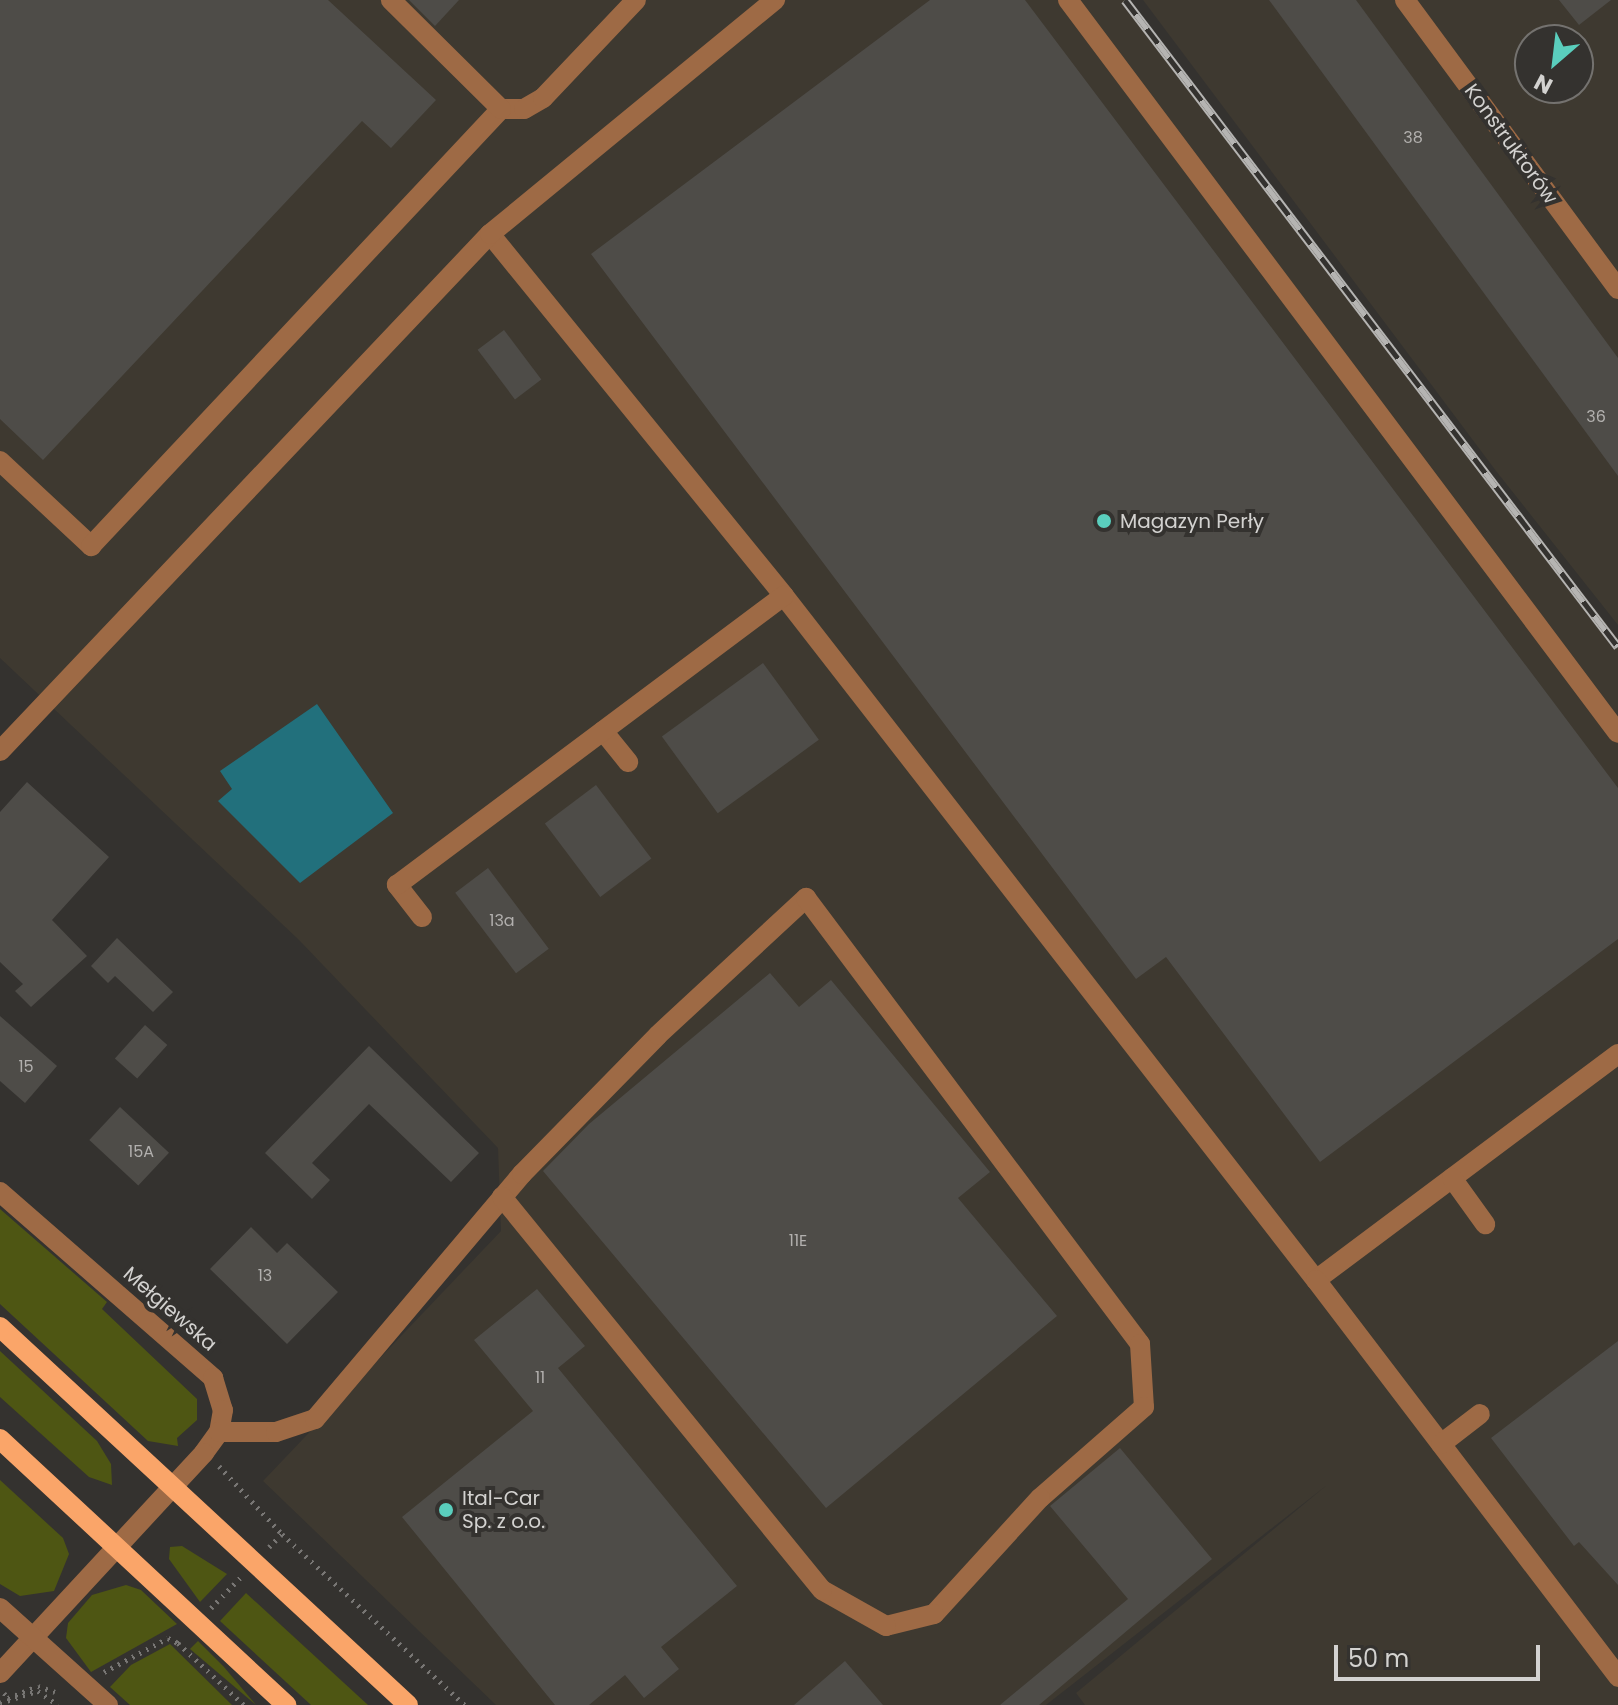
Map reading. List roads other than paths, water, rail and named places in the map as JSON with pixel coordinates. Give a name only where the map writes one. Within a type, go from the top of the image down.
[{"type":"main road","points":[[0,1327],[408,1705]]},
{"type":"main road","points":[[0,1439],[286,1705]]},
{"type":"street","points":[[391,0],[501,109],[524,109],[543,98],[636,0]]},
{"type":"street","points":[[0,751],[490,234],[775,0]]},
{"type":"street","points":[[1068,0],[1618,733]]},
{"type":"street","name":"Konstruktorów","points":[[1405,0],[1618,289]]},
{"type":"street","points":[[0,461],[91,546],[501,109]]},
{"type":"street","points":[[490,234],[784,596],[1316,1280],[1618,1677]]},
{"type":"street","points":[[422,917],[397,885],[784,596]]},
{"type":"street","points":[[603,731],[628,762]]},
{"type":"street","points":[[0,1673],[219,1432],[276,1432],[315,1419],[502,1197],[658,1035],[806,898],[1140,1344],[1144,1407],[1040,1498],[934,1614],[886,1626],[822,1590],[502,1197]]},
{"type":"street","points":[[1316,1280],[1452,1178],[1614,1064]]},
{"type":"street","points":[[1452,1178],[1485,1224]]},
{"type":"street","name":"Mełgiewska","points":[[0,1192],[213,1378],[223,1410],[219,1432]]},
{"type":"street","points":[[1441,1444],[1480,1414]]},
{"type":"street","points":[[0,1608],[108,1705]]},
{"type":"water","points":[[317,704],[393,813],[300,883],[218,801],[232,789],[220,771]]},
{"type":"railway","points":[[1125,0],[1618,647]]},
{"type":"place","name":"Magazyn Perły","points":[[1104,521]]},
{"type":"place","name":"Ital-Car Sp. z o.o.","points":[[446,1510]]}]
